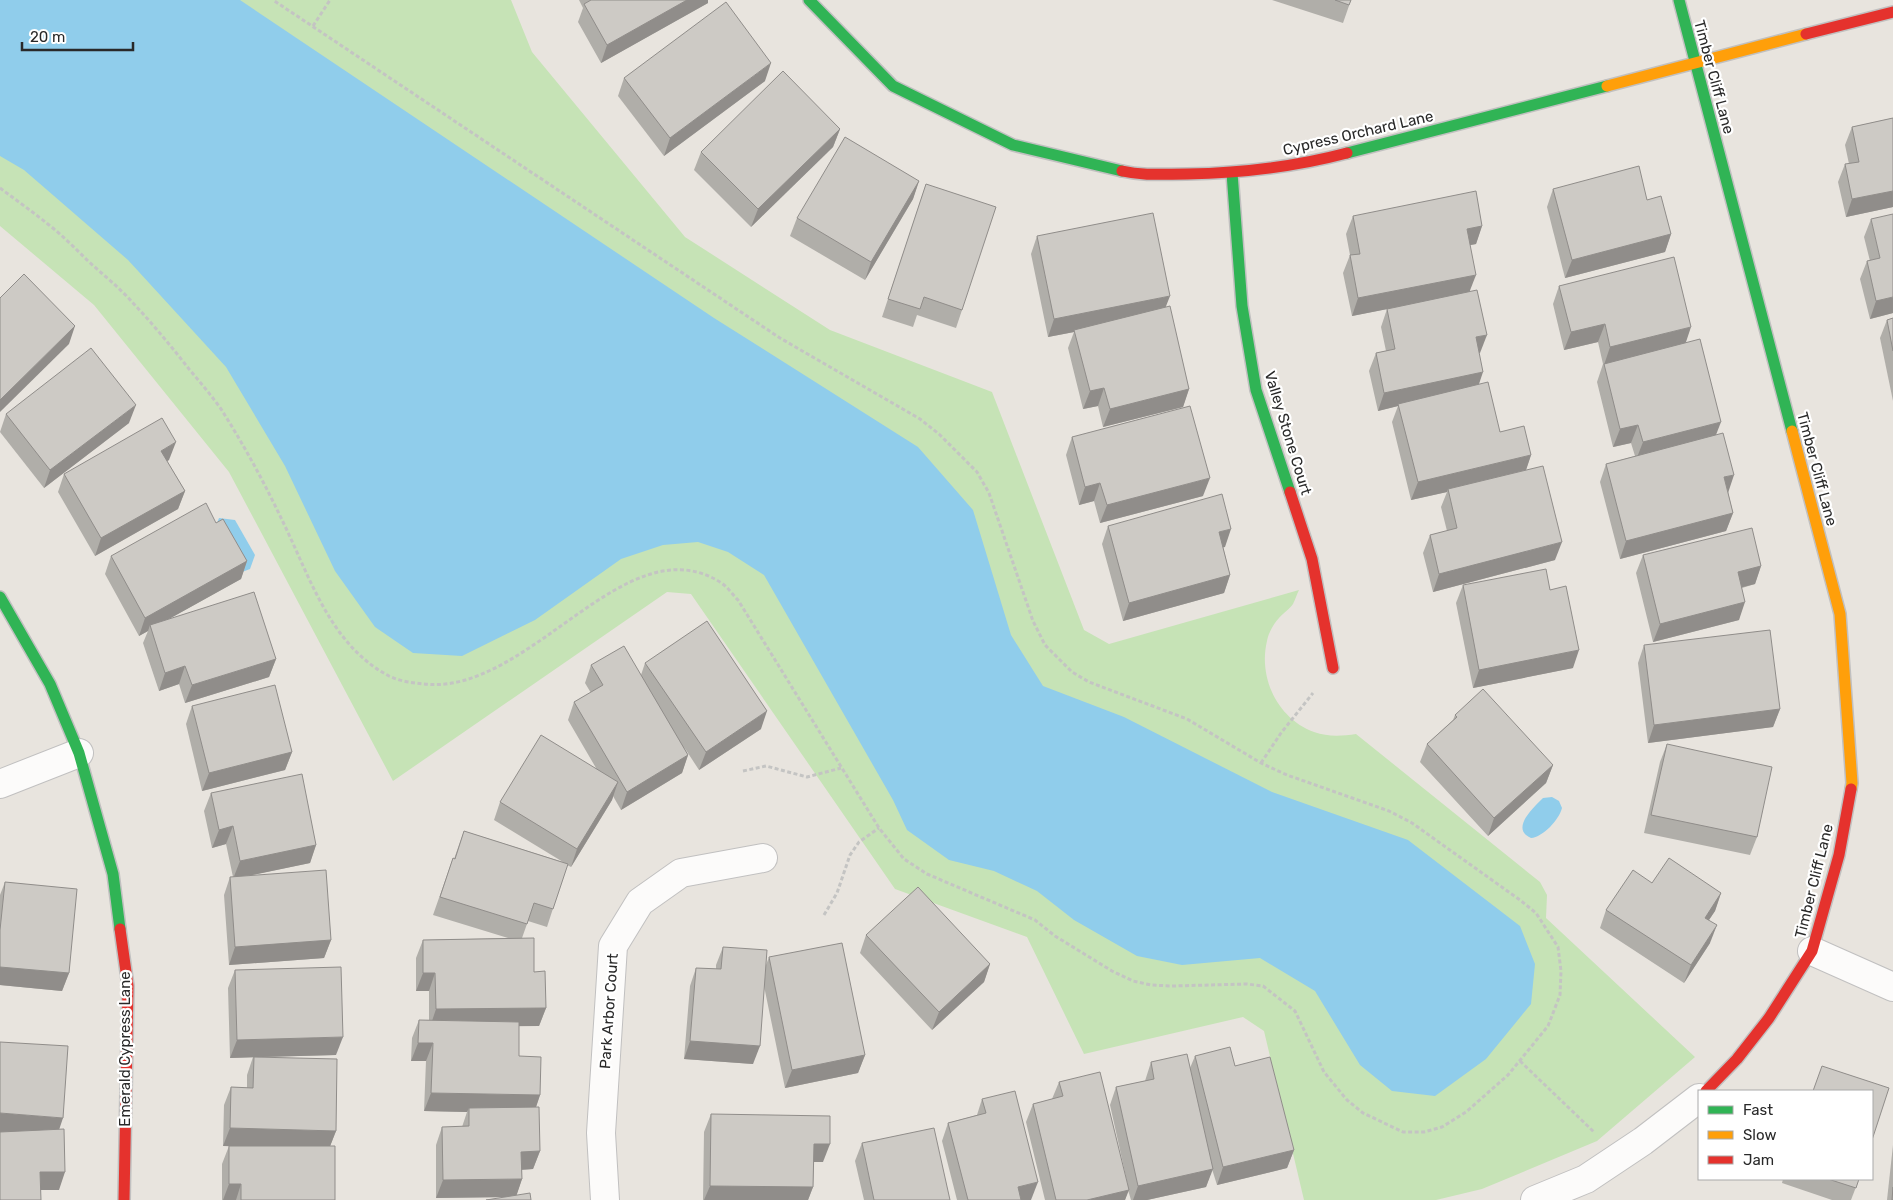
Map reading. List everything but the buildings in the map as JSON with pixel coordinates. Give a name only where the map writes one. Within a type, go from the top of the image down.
[{"type":"street","name":"Timber Cliff Lane","points":[[1679,0],[1840,614],[1852,783],[1839,855],[1812,951],[1769,1018],[1737,1059],[1707,1090]]},
{"type":"street","name":"Cypress Orchard Lane","points":[[813,1],[893,86],[1013,145],[1140,175],[1232,173],[1312,162],[1893,12]]},
{"type":"street","name":"Valley Stone Court","points":[[1232,173],[1242,306],[1256,390],[1312,559],[1333,668]]},
{"type":"street","name":"Emerald Cypress Lane","points":[[0,598],[50,684],[79,753],[113,874],[128,986],[124,1200]]},
{"type":"street","points":[[0,784],[79,753]]},
{"type":"street","name":"Park Arbor Court","points":[[605,1200],[601,1133],[613,946],[640,902],[681,873],[763,858]]},
{"type":"street","points":[[1812,951],[1893,987]]},
{"type":"street","points":[[1535,1200],[1586,1179],[1643,1141],[1698,1099]]},
{"type":"path","points":[[0,188],[51,226],[131,300],[178,355],[220,408],[243,445],[332,623],[350,645],[368,662],[390,676],[414,683],[437,686],[458,682],[511,660],[536,645],[616,588],[641,576],[669,568],[707,575],[722,583],[738,600],[879,828],[904,859],[927,874],[1035,920],[1055,936],[1132,981],[1150,985],[1172,986],[1247,984],[1263,986],[1294,1011],[1324,1072],[1348,1100],[1363,1113],[1403,1132],[1424,1132],[1442,1127],[1466,1112],[1508,1075],[1548,1026],[1560,995],[1561,971],[1558,947],[1536,913],[1419,829],[1396,815],[1288,775],[1261,762],[1187,719],[1089,682],[1072,672],[1044,645],[1033,620],[988,493],[977,472],[940,434],[920,419],[780,338],[274,0]]},
{"type":"path","points":[[313,26],[330,0]]},
{"type":"path","points":[[1261,762],[1281,733],[1333,668]]},
{"type":"path","points":[[742,771],[766,766],[807,777],[841,768]]},
{"type":"path","points":[[824,915],[837,892],[850,855],[859,842],[879,828]]},
{"type":"path","points":[[1520,1061],[1620,1157]]},
{"type":"green space","points":[[0,0],[511,0],[532,52],[685,237],[830,330],[992,392],[1084,630],[1109,644],[1299,590],[1292,606],[1273,626],[1267,641],[1265,655],[1268,683],[1274,696],[1290,718],[1301,726],[1325,735],[1356,734],[1540,882],[1547,895],[1546,918],[1695,1057],[1597,1141],[1482,1189],[1436,1200],[1304,1200],[1264,1031],[1243,1017],[1084,1054],[1027,937],[895,889],[691,594],[667,592],[393,781],[229,472],[94,305],[0,226]]},
{"type":"water","points":[[0,0],[240,0],[714,318],[918,447],[973,510],[1011,635],[1043,686],[1124,717],[1272,792],[1408,840],[1520,926],[1535,964],[1531,1004],[1486,1059],[1435,1096],[1392,1091],[1360,1065],[1315,991],[1260,958],[1182,965],[1137,956],[1074,920],[1037,891],[994,871],[949,860],[907,830],[893,800],[764,575],[728,552],[698,542],[663,545],[621,559],[535,620],[462,656],[413,653],[375,627],[335,571],[285,466],[226,367],[128,260],[24,170],[0,156]]},
{"type":"water","points":[[219,518],[235,520],[255,555],[250,569],[242,572],[217,523]]},
{"type":"water","points":[[1552,797],[1559,801],[1562,808],[1560,813],[1554,823],[1545,831],[1531,838],[1525,834],[1523,829],[1525,818],[1543,798]]},
{"type":"traffic: fast","points":[[809,0],[893,86],[1013,145],[1122,171]]},
{"type":"traffic: fast","points":[[1679,0],[1792,431]]},
{"type":"traffic: fast","points":[[1347,153],[1607,86]]},
{"type":"traffic: fast","points":[[1232,173],[1242,306],[1256,390],[1290,492]]},
{"type":"traffic: fast","points":[[0,597],[50,684],[79,753],[113,874],[120,929]]},
{"type":"traffic: slow","points":[[1607,86],[1806,34]]},
{"type":"traffic: slow","points":[[1792,431],[1840,614],[1851,789]]},
{"type":"traffic: jam","points":[[1806,34],[1893,12]]},
{"type":"traffic: jam","points":[[1122,171],[1138,174],[1227,172],[1287,166],[1347,153]]},
{"type":"traffic: jam","points":[[1290,492],[1312,559],[1333,668]]},
{"type":"traffic: jam","points":[[1707,1090],[1737,1059],[1769,1018],[1812,951],[1839,855],[1851,789]]},
{"type":"traffic: jam","points":[[120,929],[128,986],[124,1200]]}]
